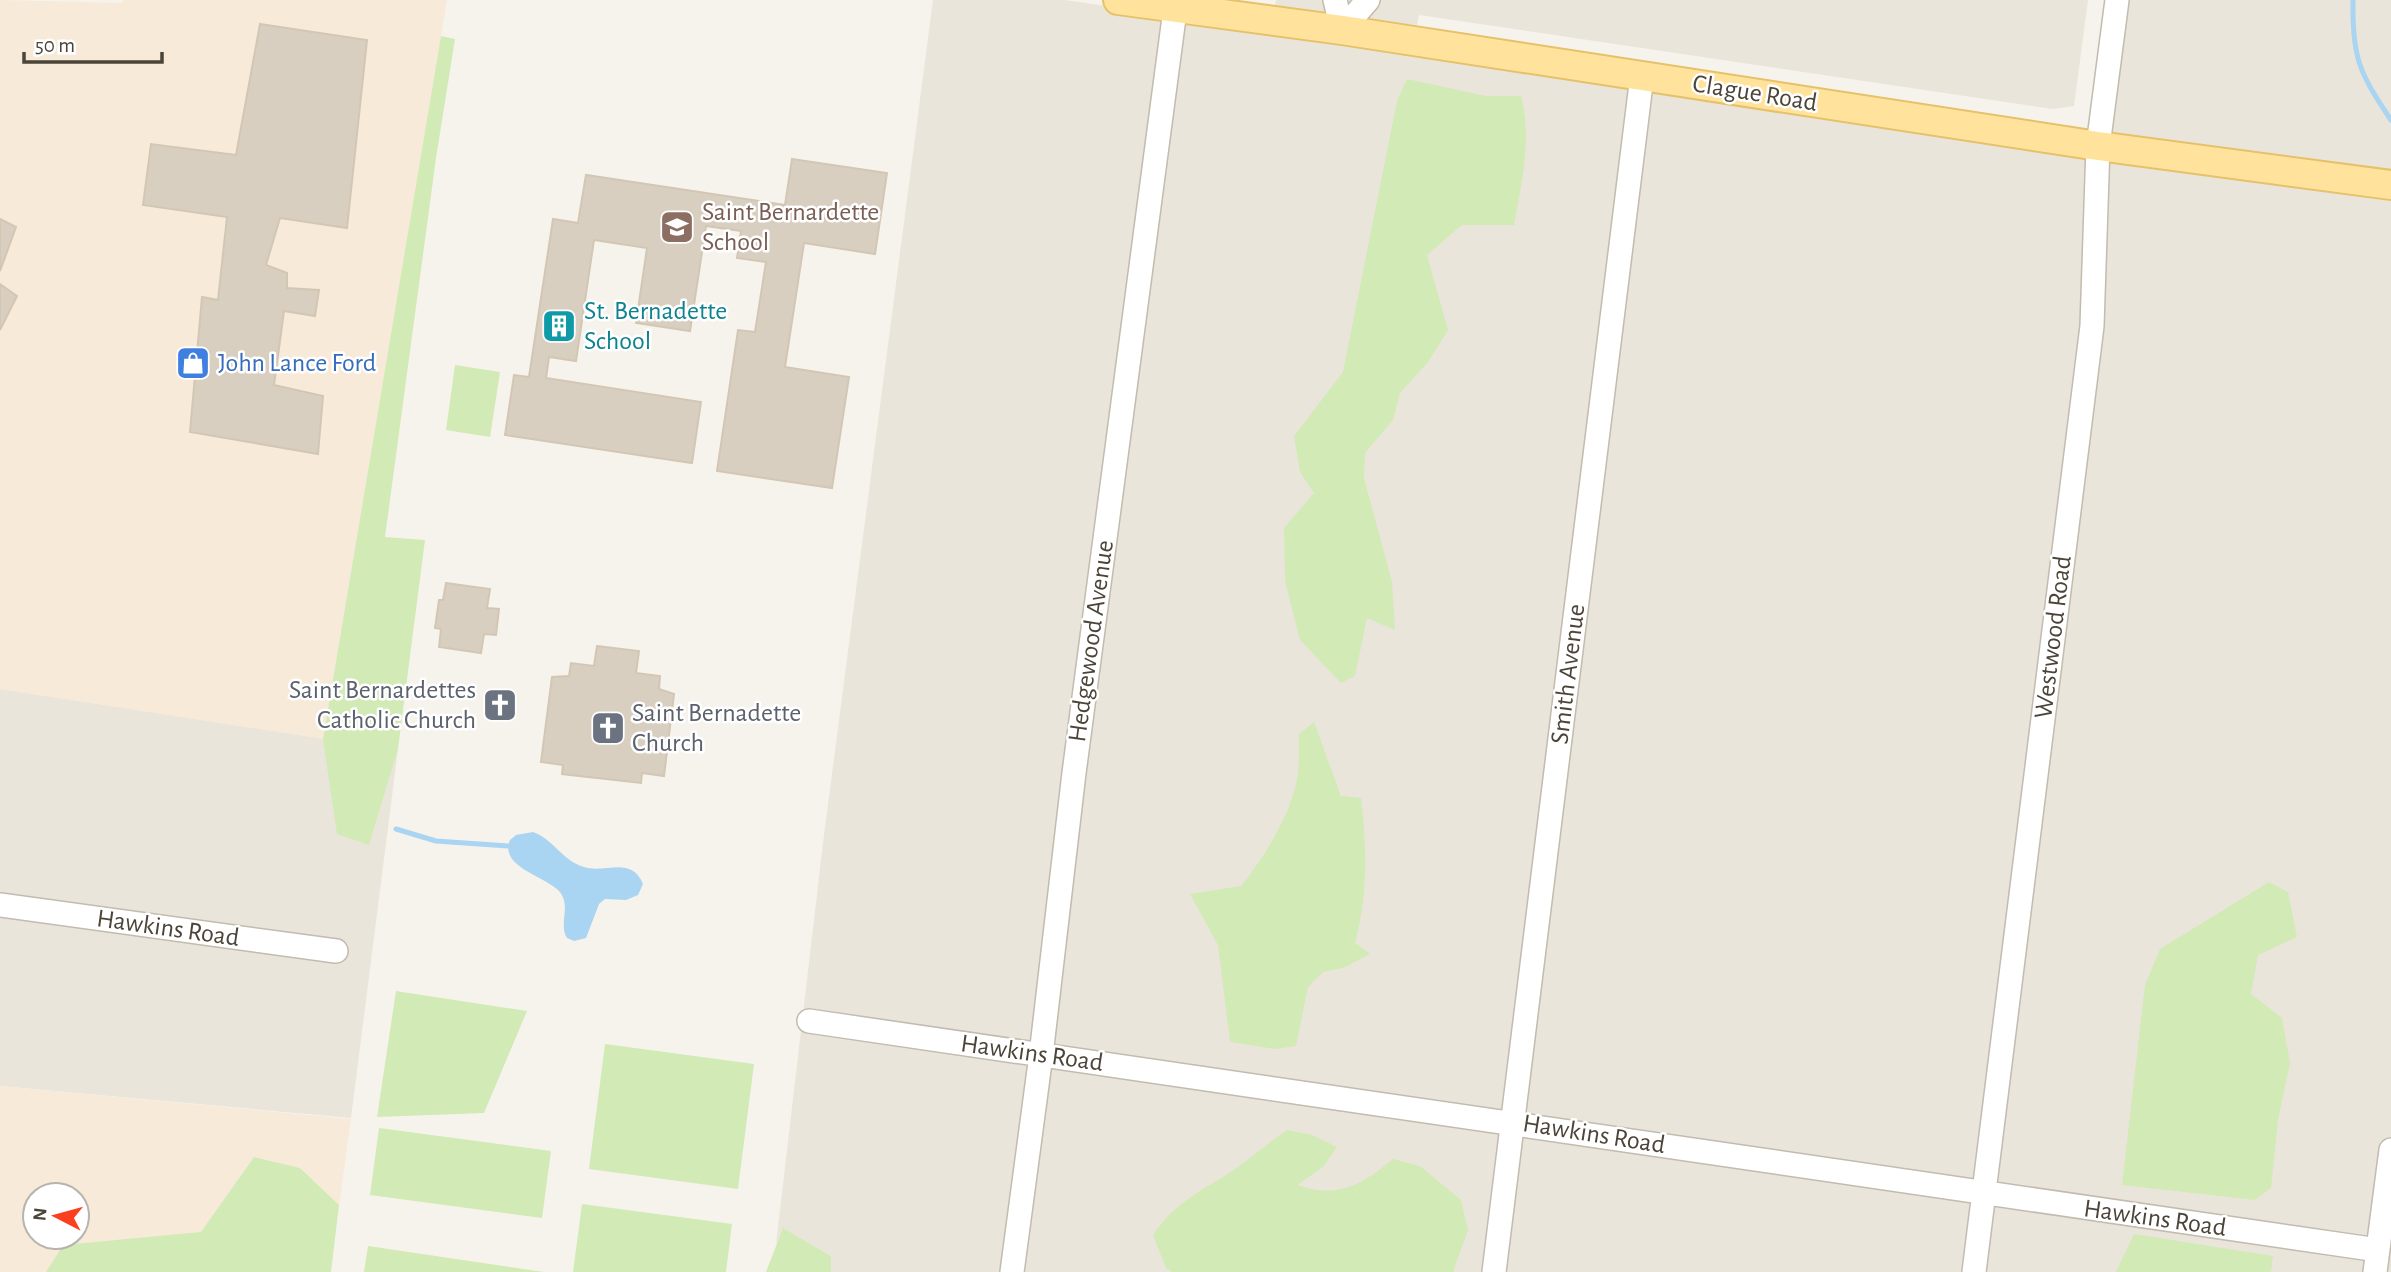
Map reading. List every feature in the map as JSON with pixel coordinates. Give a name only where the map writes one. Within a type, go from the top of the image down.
[{"type":"main road","name":"Clague Road","points":[[1118,0],[1175,10],[1342,30],[2098,146],[2391,185]]},
{"type":"street","points":[[1335,0],[1342,30]]},
{"type":"street","points":[[1342,30],[1368,0]]},
{"type":"street","name":"Westwood Road","points":[[1974,1272],[2092,326],[2098,146],[2117,0]]},
{"type":"street","name":"Hedgewood Avenue","points":[[1012,1272],[1074,773],[1175,10]]},
{"type":"street","name":"Smith Avenue","points":[[1494,1272],[1642,75]]},
{"type":"street","name":"Hawkins Road","points":[[0,905],[336,951]]},
{"type":"street","name":"Hawkins Road","points":[[809,1021],[1514,1122],[1983,1193],[2377,1261]]},
{"type":"street","points":[[2377,1261],[2391,1150]]},
{"type":"shaded area","name":"John Lance Ford","points":[[0,0],[122,3],[123,0],[447,0],[323,739],[0,689]]},
{"type":"shaded area","points":[[933,0],[1065,0],[2391,195],[2391,1272],[831,1272],[831,1256],[784,1229],[776,1244],[823,843]]},
{"type":"shaded area","points":[[1276,0],[2088,0],[2074,106],[2053,109],[1419,15],[1417,25],[1274,9]]},
{"type":"shaded area","points":[[2117,0],[2391,0],[2391,185],[2098,146]]},
{"type":"shaded area","points":[[0,689],[398,749],[351,1118],[0,1086]]},
{"type":"shaded area","points":[[0,1086],[351,1119],[339,1205],[300,1168],[254,1157],[201,1233],[91,1243],[91,1181],[21,1181],[21,1251],[59,1251],[46,1272],[0,1272]]},
{"type":"green space","points":[[441,36],[455,39],[436,158],[385,537],[425,540],[398,749],[369,845],[337,834],[323,739]]},
{"type":"green space","points":[[1407,79],[1486,96],[1521,96],[1526,128],[1525,160],[1514,225],[1462,225],[1427,255],[1448,330],[1428,362],[1400,393],[1393,420],[1365,453],[1364,478],[1392,582],[1395,630],[1367,618],[1355,676],[1341,683],[1300,640],[1285,581],[1284,528],[1314,493],[1300,472],[1294,436],[1343,372],[1397,101]]},
{"type":"green space","points":[[455,365],[500,372],[490,437],[446,430]]},
{"type":"green space","points":[[1314,722],[1341,796],[1361,798],[1365,871],[1355,943],[1370,954],[1343,968],[1323,972],[1308,987],[1296,1046],[1275,1049],[1230,1042],[1218,945],[1190,894],[1241,886],[1250,875],[1274,838],[1287,811],[1297,778],[1299,734]]},
{"type":"green space","points":[[2269,882],[2288,892],[2297,937],[2258,955],[2251,994],[2282,1018],[2290,1063],[2278,1120],[2271,1188],[2255,1200],[2122,1185],[2145,985],[2160,949]]},
{"type":"green space","points":[[396,991],[527,1011],[484,1113],[377,1117]]},
{"type":"green space","points":[[605,1044],[754,1064],[738,1189],[589,1169]]},
{"type":"green space","points":[[379,1128],[551,1151],[542,1218],[370,1195]]},
{"type":"green space","points":[[1287,1130],[1312,1135],[1337,1147],[1323,1167],[1297,1185],[1325,1190],[1349,1187],[1393,1159],[1420,1166],[1461,1200],[1468,1230],[1453,1272],[1172,1272],[1166,1268],[1153,1235],[1167,1217],[1191,1197]]},
{"type":"green space","points":[[254,1157],[300,1168],[339,1205],[331,1272],[46,1272],[59,1251],[91,1251],[91,1242],[201,1232]]},
{"type":"green space","points":[[582,1204],[732,1224],[726,1272],[573,1272]]},
{"type":"green space","points":[[783,1228],[831,1256],[831,1272],[766,1272]]},
{"type":"green space","points":[[2134,1234],[2273,1256],[2271,1272],[2116,1272]]},
{"type":"green space","points":[[368,1246],[544,1272],[364,1272]]},
{"type":"water","points":[[533,832],[570,860],[584,867],[632,870],[643,884],[638,895],[626,900],[605,899],[599,904],[586,938],[574,941],[567,938],[563,897],[559,891],[517,864],[508,849],[510,840],[516,835]]},
{"type":"building","points":[[260,24],[367,40],[347,228],[280,218],[266,265],[287,273],[287,288],[319,290],[315,316],[284,311],[274,385],[323,396],[318,454],[190,432],[202,297],[218,300],[227,217],[143,205],[151,144],[236,155]]},
{"type":"building","name":"St. Bernadette School","points":[[792,159],[887,173],[875,254],[804,243],[785,367],[849,377],[832,488],[717,471],[738,330],[755,332],[766,262],[737,258],[741,231],[706,226],[690,331],[636,323],[647,248],[594,240],[576,361],[549,357],[546,378],[701,402],[692,463],[505,435],[514,375],[529,377],[553,219],[578,223],[586,175],[785,205]]},
{"type":"building","points":[[0,219],[16,227],[0,271]]},
{"type":"building","points":[[0,284],[17,296],[0,330]]},
{"type":"building","points":[[446,583],[490,589],[487,608],[499,609],[496,635],[484,634],[481,653],[439,647],[441,629],[435,628],[439,600],[443,600]]},
{"type":"building","name":"Saint Bernadette Church","points":[[597,646],[639,651],[636,673],[660,676],[659,689],[674,694],[664,776],[642,773],[641,783],[562,774],[563,765],[541,762],[552,677],[569,676],[571,663],[594,666]]},
{"type":"waterway","points":[[2353,0],[2354,36],[2360,64],[2371,89],[2391,120]]},
{"type":"waterway","points":[[396,829],[436,841],[508,846]]},
{"type":"place","name":"Saint Bernardette School","points":[[677,227]]},
{"type":"place","name":"St. Bernadette School","points":[[559,326]]},
{"type":"place","name":"John Lance Ford","points":[[193,363]]},
{"type":"place","name":"Saint Bernardettes Catholic Church","points":[[500,705]]},
{"type":"place","name":"Saint Bernadette Church","points":[[608,728]]}]
